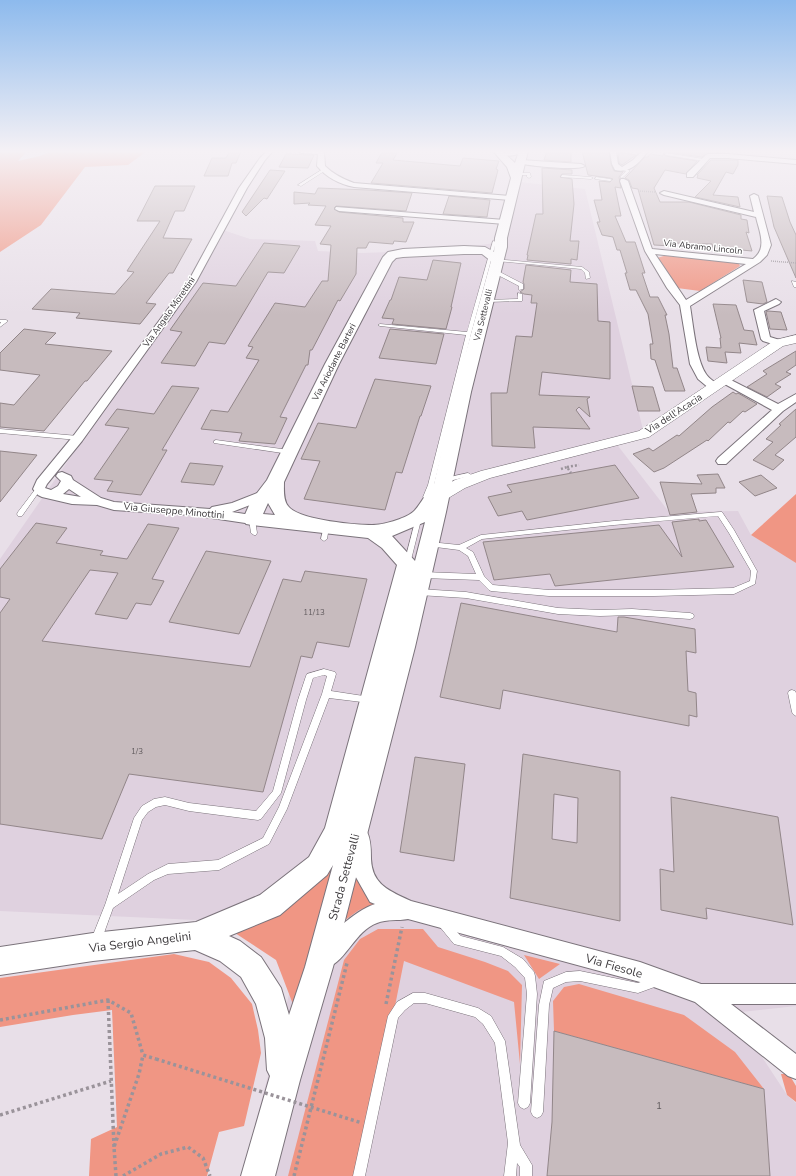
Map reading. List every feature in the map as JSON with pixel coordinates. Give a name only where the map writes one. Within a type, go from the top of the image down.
[{"type":"main road","name":"Via Settevalli","points":[[417,577],[429,544],[446,479],[463,392],[487,301],[498,240],[509,206]]},
{"type":"main road","points":[[464,250],[479,248],[498,240]]},
{"type":"main road","points":[[464,250],[485,252],[494,262]]},
{"type":"main road","name":"Via Ariodante Barteri","points":[[253,526],[257,505],[269,489],[289,452],[332,364],[387,260],[392,255],[403,253],[464,250]]},
{"type":"main road","points":[[253,526],[372,532],[390,530],[419,517],[446,479]]},
{"type":"main road","points":[[269,489],[279,508],[291,518],[320,530]]},
{"type":"main road","points":[[372,532],[389,543],[417,577]]},
{"type":"main road","name":"Strada Settevalli","points":[[336,833],[372,700],[417,577]]},
{"type":"main road","name":"Strada Settevalli","points":[[258,1176],[284,1080],[319,967],[361,811],[417,577]]},
{"type":"main road","name":"Via Sergio Angelini","points":[[0,961],[196,936],[270,905],[318,866],[336,833]]},
{"type":"main road","points":[[196,936],[230,951],[251,967],[270,998],[280,1038],[284,1080]]},
{"type":"street","name":"Via Angelo Morettini","points":[[44,488],[74,443],[192,282],[233,206]]},
{"type":"street","points":[[632,206],[649,251],[672,288],[685,305],[695,364],[702,376],[779,409]]},
{"type":"street","points":[[720,206],[759,215]]},
{"type":"street","points":[[685,305],[757,261],[766,252],[767,245],[757,206]]},
{"type":"street","points":[[339,209],[505,222]]},
{"type":"street","name":"Via Abramo Lincoln","points":[[649,251],[757,261]]},
{"type":"street","points":[[776,302],[759,310],[766,338],[779,343]]},
{"type":"street","name":"Via dell'Acacia","points":[[446,479],[486,474],[644,434],[779,343],[796,339]]},
{"type":"street","points":[[722,461],[779,409],[796,397]]},
{"type":"street","name":"Via Angelo Morettini","points":[[64,479],[74,443]]},
{"type":"street","points":[[44,488],[61,490],[64,479]]},
{"type":"street","name":"Via Giuseppe Minottini","points":[[64,479],[97,501],[114,506],[192,511],[253,526]]},
{"type":"street","name":"Via Giuseppe Minottini","points":[[44,488],[57,497],[80,502],[97,501]]},
{"type":"street","points":[[192,511],[234,507],[269,489]]},
{"type":"street","name":"Via Fiesole","points":[[361,811],[362,872],[377,895],[403,918]]},
{"type":"street","name":"Via Fiesole","points":[[319,967],[344,937],[371,915],[388,911],[403,918],[438,918],[640,972],[701,994],[796,1068]]},
{"type":"street","points":[[701,994],[796,994]]},
{"type":"lane","points":[[494,262],[582,268],[587,274],[588,278]]},
{"type":"lane","points":[[487,301],[520,300],[522,286],[494,262]]},
{"type":"lane","name":"Via Settevalli","points":[[446,479],[469,334],[494,262]]},
{"type":"lane","points":[[0,320],[6,321],[0,326]]},
{"type":"lane","points":[[380,325],[469,334]]},
{"type":"lane","points":[[0,431],[74,443]]},
{"type":"lane","points":[[216,442],[289,452]]},
{"type":"lane","points":[[20,514],[44,488]]},
{"type":"lane","points":[[429,544],[460,548],[471,554],[481,577],[491,588],[549,593],[662,593],[734,591],[753,582],[754,571],[720,514],[481,537],[460,548]]},
{"type":"lane","points":[[417,577],[419,517]]},
{"type":"lane","points":[[417,577],[481,577]]},
{"type":"lane","points":[[417,577],[466,595],[558,611],[600,613],[632,612],[690,616]]},
{"type":"lane","points":[[93,948],[110,905],[138,818],[145,809],[154,803],[165,801],[189,807],[258,816],[277,794],[302,700],[310,676],[324,672],[332,674],[283,809],[266,841],[219,865],[168,869],[151,877],[110,905]]},
{"type":"lane","points":[[792,693],[796,712]]},
{"type":"lane","points":[[326,694],[372,700]]},
{"type":"lane","points":[[438,918],[458,940],[503,952],[519,963],[530,976],[532,994],[524,1103]]},
{"type":"lane","points":[[537,1112],[544,1005],[548,985],[566,977],[580,976],[638,988],[661,980]]},
{"type":"lane","points":[[359,1176],[393,1016],[401,1006],[413,998],[425,998],[478,1013],[487,1020],[500,1040],[513,1146],[510,1176]]},
{"type":"lane","points":[[513,1146],[526,1165],[526,1176]]},
{"type":"path","points":[[757,261],[796,263]]},
{"type":"path","points":[[560,469],[579,465]]},
{"type":"path","points":[[567,467],[571,473]]},
{"type":"path","points":[[385,1009],[403,918]]},
{"type":"path","points":[[294,1176],[347,962],[350,956]]},
{"type":"path","points":[[108,1000],[116,1176]]},
{"type":"path","points":[[0,1020],[108,1000],[131,1013],[142,1055],[139,1074],[114,1148]]},
{"type":"path","points":[[142,1055],[362,1123],[364,1115]]},
{"type":"path","points":[[0,1115],[111,1081]]},
{"type":"path","points":[[123,1176],[161,1154],[188,1147],[198,1152],[204,1159],[210,1176]]},
{"type":"shaded area","points":[[0,206],[56,206],[41,225],[0,252]]},
{"type":"shaded area","points":[[513,206],[589,206],[644,434],[615,442],[669,512],[738,511],[751,535],[796,563],[796,1006],[733,1013],[787,1095],[796,1103],[796,1176],[242,1176],[307,925],[0,911],[0,559],[192,282],[220,229],[250,239],[315,241],[318,251],[362,253],[442,250],[503,242]]},
{"type":"shaded area","points":[[667,255],[738,262],[740,266],[700,291],[677,288],[657,258]]},
{"type":"shaded area","points":[[796,494],[796,563],[751,535]]},
{"type":"shaded area","points":[[339,853],[294,1007],[276,960],[235,933],[285,909],[316,885]]},
{"type":"shaded area","points":[[354,875],[365,892],[378,906],[359,910],[341,923]]},
{"type":"shaded area","points":[[378,929],[423,929],[438,947],[508,971],[522,985],[520,1064],[514,1002],[404,961],[361,1176],[288,1176],[344,960],[360,939]]},
{"type":"shaded area","points":[[174,954],[209,962],[231,978],[252,1004],[258,1030],[261,1053],[244,1126],[219,1132],[207,1176],[89,1176],[91,1139],[117,1127],[112,1010],[0,1027],[0,978]]},
{"type":"shaded area","points":[[524,955],[560,964],[539,979]]},
{"type":"shaded area","points":[[579,984],[684,1015],[735,1052],[764,1089],[554,1031],[553,1001],[564,987]]},
{"type":"shaded area","points":[[781,1074],[789,1074],[796,1086],[796,1102],[787,1095]]},
{"type":"building","points":[[145,206],[186,206],[184,211],[175,211],[163,238],[192,239],[173,273],[169,273],[146,303],[156,304],[140,324],[76,318],[80,313],[32,309],[51,289],[115,294],[134,272],[127,271],[160,221],[137,221]]},
{"type":"building","points":[[246,206],[256,206],[246,216],[242,212]]},
{"type":"building","points":[[324,206],[408,206],[406,211],[336,206],[334,208],[339,212],[403,218],[403,222],[414,222],[406,242],[394,241],[393,244],[369,242],[366,248],[357,248],[356,274],[340,301],[338,300],[312,350],[310,350],[308,365],[306,365],[280,417],[287,418],[275,444],[239,441],[242,433],[201,429],[211,410],[228,412],[259,360],[246,358],[253,347],[248,346],[275,303],[305,307],[322,281],[328,281],[331,245],[320,244],[331,226],[315,225],[326,206]]},
{"type":"building","points":[[446,206],[489,206],[487,217],[443,214]]},
{"type":"building","points":[[543,206],[574,206],[570,241],[579,241],[577,260],[571,259],[571,264],[527,260],[536,214],[543,214]]},
{"type":"building","points":[[596,206],[619,206],[621,216],[615,216],[626,242],[635,242],[645,273],[642,273],[650,297],[658,297],[667,315],[665,315],[673,368],[677,368],[685,391],[665,391],[655,360],[651,359],[650,344],[653,344],[648,314],[636,290],[630,290],[625,273],[627,273],[620,250],[617,250],[613,237],[602,235],[597,222],[600,222]]},
{"type":"building","points":[[643,206],[705,206],[741,215],[741,219],[747,220],[749,233],[746,232],[752,251],[731,249],[732,253],[714,252],[712,244],[671,243],[672,246],[654,245]]},
{"type":"building","points":[[769,206],[785,206],[796,235],[796,278],[774,227]]},
{"type":"building","points":[[264,243],[300,246],[284,273],[268,272],[225,344],[209,342],[195,366],[161,363],[182,332],[170,330],[203,283],[236,286]]},
{"type":"building","points":[[433,260],[461,263],[446,329],[392,324],[394,319],[382,318],[391,300],[399,277],[427,280]]},
{"type":"building","points":[[526,265],[571,270],[570,282],[597,284],[598,321],[610,322],[610,379],[542,372],[539,395],[590,397],[587,399],[590,417],[579,407],[576,410],[590,429],[533,427],[535,448],[492,446],[491,393],[507,393],[516,336],[532,337],[537,303],[531,303],[532,295],[520,292],[524,289],[523,282]]},
{"type":"building","points":[[743,280],[762,282],[767,302],[763,304],[747,302]]},
{"type":"building","points":[[713,304],[736,305],[744,330],[753,331],[757,345],[739,343],[741,353],[725,352],[727,363],[708,361],[706,347],[721,348],[721,338]]},
{"type":"building","points":[[766,312],[781,312],[787,330],[770,329]]},
{"type":"building","points":[[24,329],[56,333],[45,344],[112,351],[44,431],[0,427],[0,403],[14,405],[40,375],[0,370],[0,353]]},
{"type":"building","points":[[390,329],[444,334],[436,364],[379,358]]},
{"type":"building","points":[[796,351],[796,365],[786,372],[791,374],[775,384],[781,387],[767,397],[747,387],[767,374],[763,371]]},
{"type":"building","points":[[375,379],[431,386],[402,473],[396,472],[385,510],[304,499],[320,461],[301,459],[318,423],[356,428]]},
{"type":"building","points":[[172,386],[199,388],[162,450],[167,450],[141,495],[107,491],[113,481],[94,479],[129,428],[105,425],[117,409],[154,414]]},
{"type":"building","points":[[632,386],[653,387],[660,411],[638,411]]},
{"type":"building","points":[[733,392],[736,394],[738,393],[757,404],[745,412],[743,411],[730,423],[728,422],[708,441],[707,440],[664,468],[654,472],[633,454],[649,448],[653,451],[677,435],[679,436],[712,407]]},
{"type":"building","points":[[796,409],[796,437],[775,455],[784,460],[773,470],[753,460],[773,442],[766,439],[781,425],[779,424]]},
{"type":"building","points":[[0,451],[37,455],[0,502]]},
{"type":"building","points":[[190,463],[223,466],[214,485],[181,482]]},
{"type":"building","points":[[615,465],[639,498],[527,520],[522,511],[498,516],[488,497],[512,492],[507,485]]},
{"type":"building","points":[[718,474],[725,488],[716,488],[716,493],[691,494],[697,512],[670,515],[660,482],[702,484],[697,475]]},
{"type":"building","points":[[761,475],[777,488],[755,496],[739,482]]},
{"type":"building","points":[[699,519],[699,521],[706,520],[734,567],[555,586],[550,574],[494,580],[483,542],[659,525],[682,557],[672,522]]},
{"type":"building","points":[[36,523],[67,528],[56,543],[103,551],[100,555],[127,559],[148,524],[179,528],[152,579],[164,581],[151,605],[136,603],[127,619],[95,614],[118,573],[90,570],[42,641],[250,667],[283,579],[301,582],[305,571],[367,579],[349,647],[317,642],[312,658],[301,656],[263,792],[129,774],[102,839],[0,824],[0,613],[10,599],[0,597],[0,569]]},
{"type":"building","points":[[206,551],[271,561],[239,634],[169,622]]},
{"type":"building","points":[[461,603],[617,632],[618,617],[695,629],[696,653],[686,651],[688,691],[696,693],[697,717],[689,715],[689,726],[503,690],[500,709],[440,697]]},
{"type":"building","points":[[523,754],[620,771],[620,921],[510,898]],"holes":[[[554,794],[578,798],[577,843],[552,839]]]},
{"type":"building","points":[[415,757],[465,764],[454,861],[400,852]]},
{"type":"building","points":[[671,797],[778,817],[793,925],[706,908],[707,919],[661,910],[660,869],[674,872]]},
{"type":"building","points":[[554,1031],[764,1089],[770,1176],[547,1176],[552,1122]]}]
